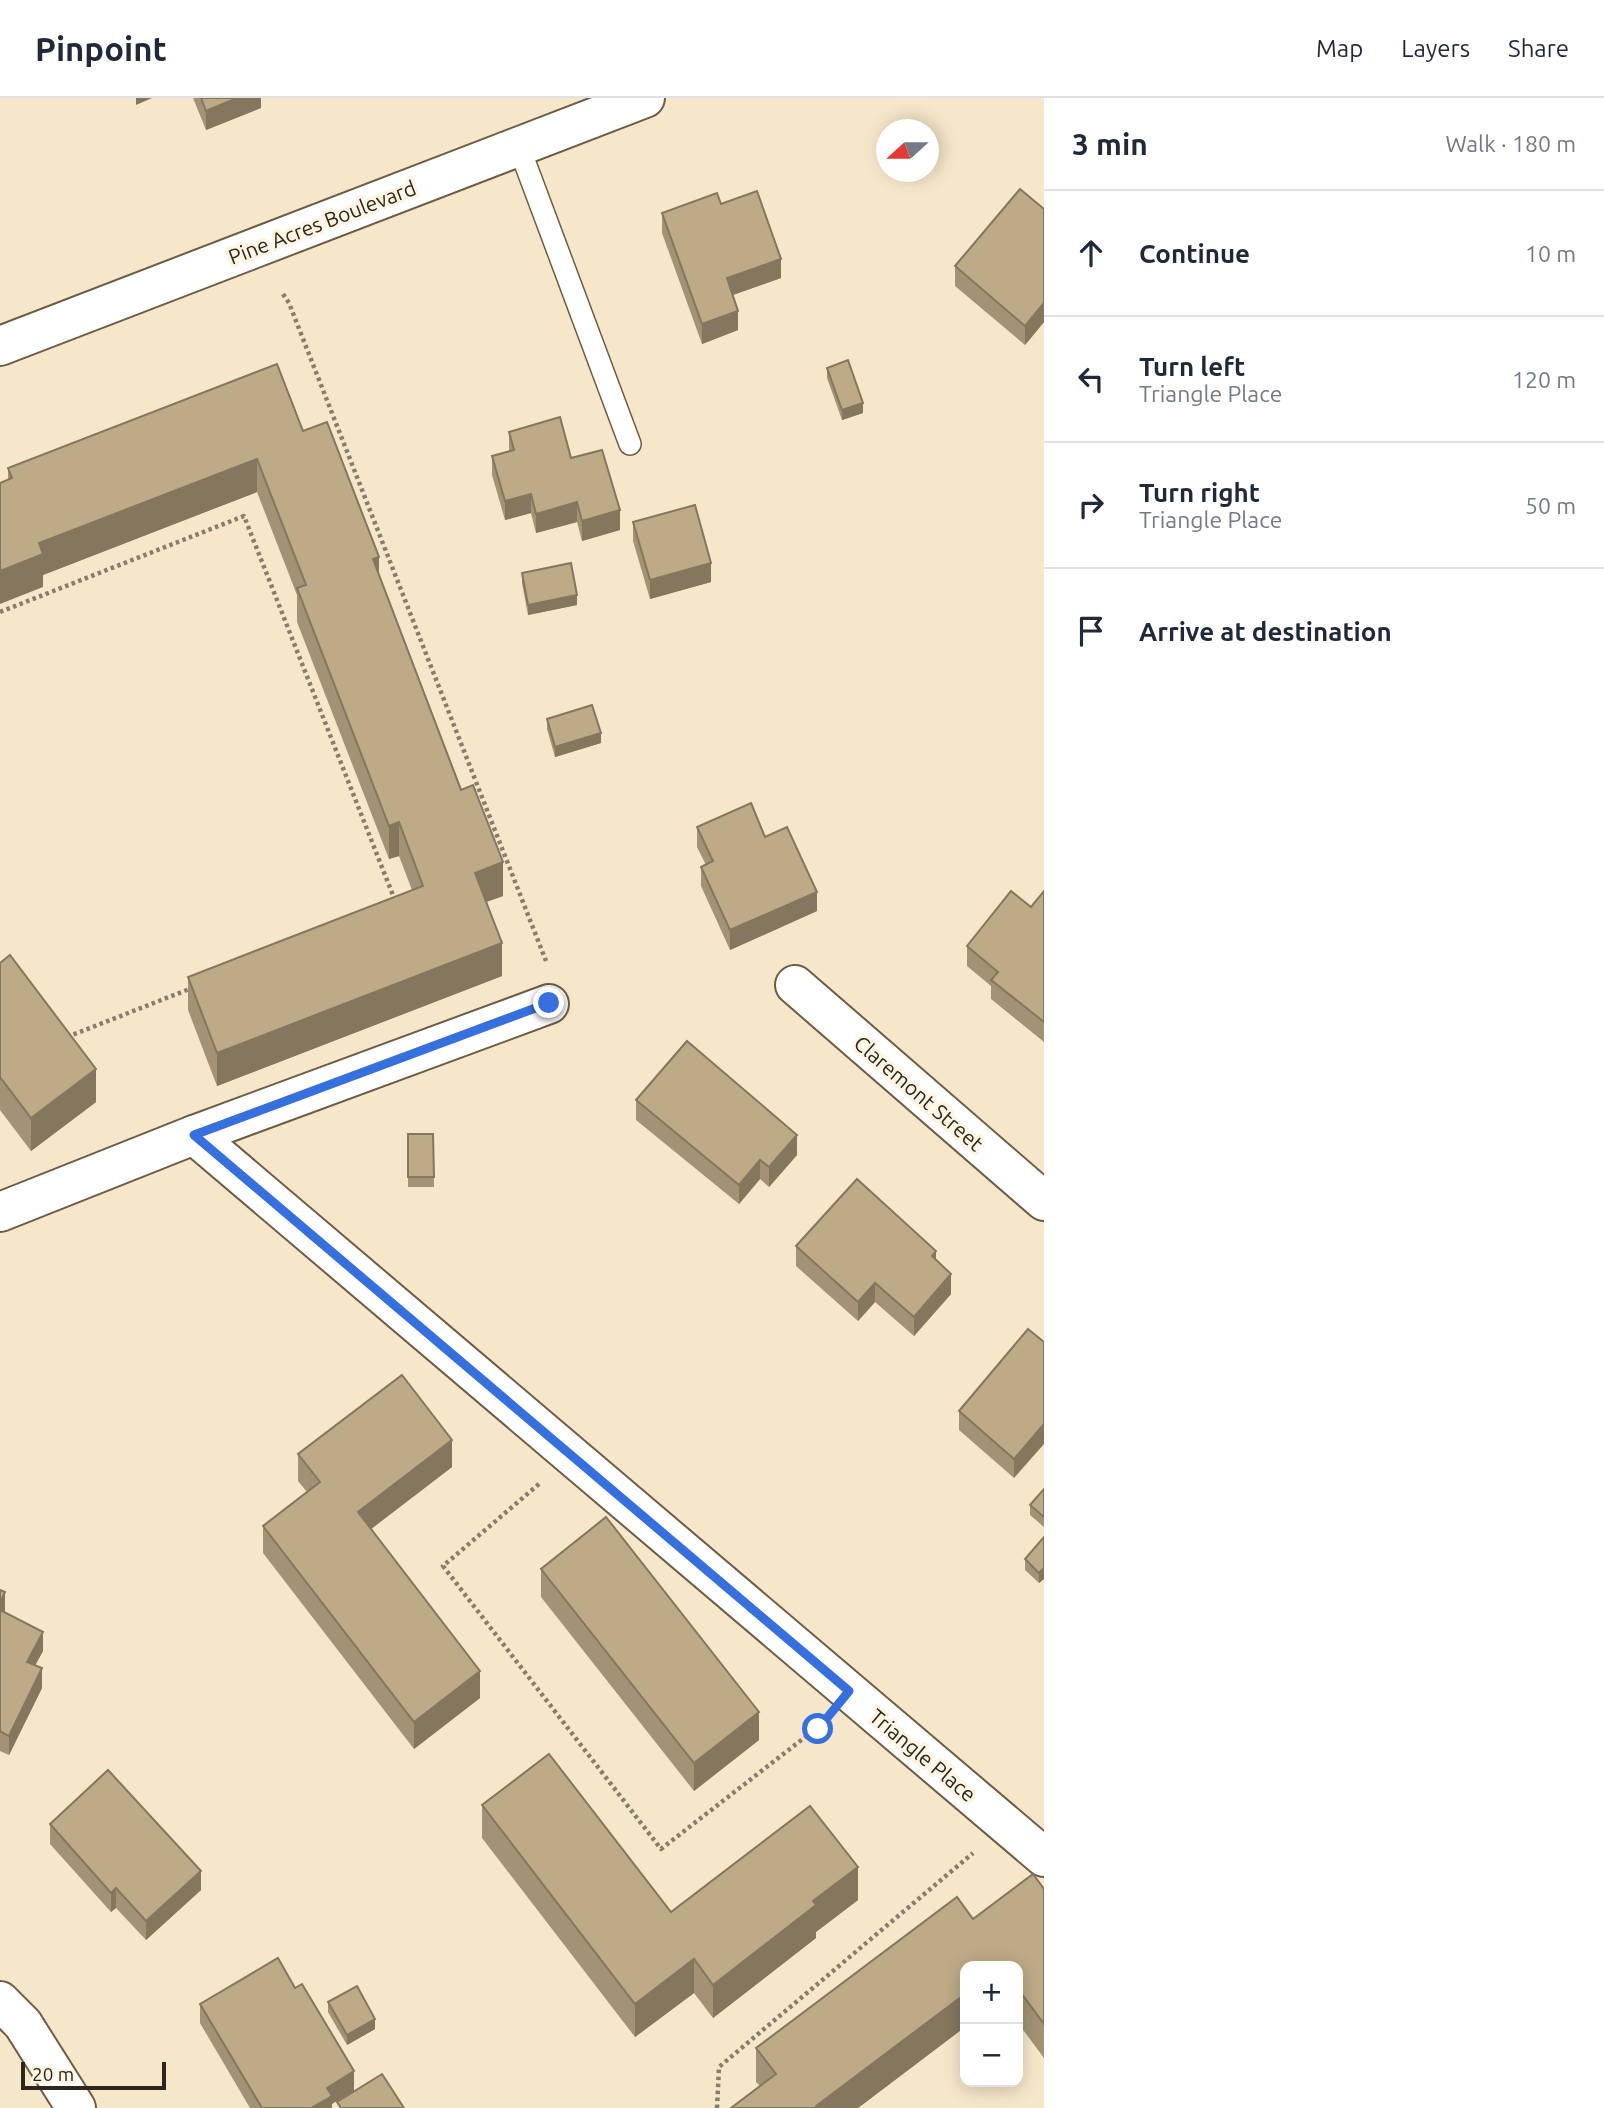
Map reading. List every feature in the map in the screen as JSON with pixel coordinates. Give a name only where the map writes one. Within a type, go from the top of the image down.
[{"type":"street","name":"Pine Acres Boulevard","points":[[0,346],[645,98]]},
{"type":"street","name":"Claremont Street","points":[[795,985],[1044,1201]]},
{"type":"street","points":[[0,1212],[194,1135],[549,1003]]},
{"type":"street","name":"Triangle Place","points":[[194,1135],[1044,1857]]},
{"type":"street","points":[[0,2001],[23,2024],[76,2108]]},
{"type":"lane","points":[[519,147],[630,444]]},
{"type":"path","points":[[283,295],[294,315],[546,961]]},
{"type":"path","points":[[0,612],[244,516],[398,908]]},
{"type":"path","points":[[58,1040],[197,986]]},
{"type":"path","points":[[568,1453],[547,1478],[443,1566],[661,1849],[818,1729],[849,1691]]},
{"type":"path","points":[[717,2108],[719,2067],[968,1858],[1003,1823]]},
{"type":"building","points":[[201,98],[237,98],[206,111]]},
{"type":"building","points":[[1020,189],[1044,209],[1044,303],[1025,326],[955,266]]},
{"type":"building","points":[[757,191],[781,259],[727,278],[738,311],[702,324],[662,213],[717,193],[721,204]]},
{"type":"building","points":[[848,360],[863,403],[842,410],[827,368]]},
{"type":"building","points":[[277,364],[303,431],[327,422],[379,557],[373,559],[461,790],[473,785],[503,862],[475,873],[502,943],[217,1053],[188,977],[423,886],[399,822],[389,826],[297,588],[306,585],[257,459],[39,543],[43,554],[0,571],[0,483],[12,478],[8,468]]},
{"type":"building","points":[[560,417],[571,458],[602,450],[620,510],[582,521],[577,502],[536,514],[531,494],[505,501],[492,456],[514,450],[509,432]]},
{"type":"building","points":[[695,505],[711,563],[650,580],[633,522]]},
{"type":"building","points":[[571,563],[577,595],[528,605],[522,573]]},
{"type":"building","points":[[592,705],[601,733],[555,747],[547,719]]},
{"type":"building","points":[[751,803],[765,837],[787,827],[817,892],[730,930],[701,867],[713,861],[697,827]]},
{"type":"building","points":[[1011,891],[1031,907],[1044,891],[1044,1022],[991,980],[998,972],[967,946]]},
{"type":"building","points":[[10,955],[96,1069],[31,1118],[0,1077],[0,963]]},
{"type":"building","points":[[687,1041],[797,1135],[769,1167],[760,1160],[739,1185],[636,1100]]},
{"type":"building","points":[[408,1134],[433,1134],[434,1177],[408,1177]]},
{"type":"building","points":[[857,1179],[936,1251],[932,1256],[951,1274],[914,1317],[875,1283],[858,1302],[796,1246]]},
{"type":"building","points":[[1028,1329],[1044,1342],[1044,1424],[1014,1459],[959,1411]]},
{"type":"building","points":[[402,1375],[452,1440],[358,1512],[480,1671],[414,1722],[263,1526],[320,1482],[298,1454]]},
{"type":"building","points":[[1044,1489],[1044,1517],[1030,1505]]},
{"type":"building","points":[[606,1517],[759,1712],[694,1763],[541,1569]]},
{"type":"building","points":[[1044,1537],[1044,1568],[1039,1573],[1025,1559]]},
{"type":"building","points":[[0,1590],[5,1592],[0,1603]]},
{"type":"building","points":[[0,1610],[43,1632],[27,1662],[42,1668],[9,1736],[0,1731]]},
{"type":"building","points":[[549,1754],[671,1912],[810,1806],[858,1867],[813,1901],[816,1905],[713,1985],[694,1959],[635,2004],[482,1805]]},
{"type":"building","points":[[108,1770],[201,1871],[146,1921],[116,1888],[111,1893],[50,1824]]},
{"type":"building","points":[[1033,1874],[1044,1889],[1044,2024],[1023,1996],[1023,1961],[960,1961],[960,1998],[816,2106],[818,2108],[731,2108],[776,2074],[756,2048],[957,1897],[973,1919]]},
{"type":"building","points":[[278,1958],[295,1988],[302,1984],[354,2071],[327,2088],[332,2096],[311,2108],[262,2108],[200,2004]]},
{"type":"building","points":[[357,1986],[375,2019],[347,2035],[328,2002]]},
{"type":"building","points":[[382,2074],[404,2108],[341,2108],[337,2102]]},
{"type":"route","points":[[549,1003],[194,1135],[849,1691],[818,1729]]}]
